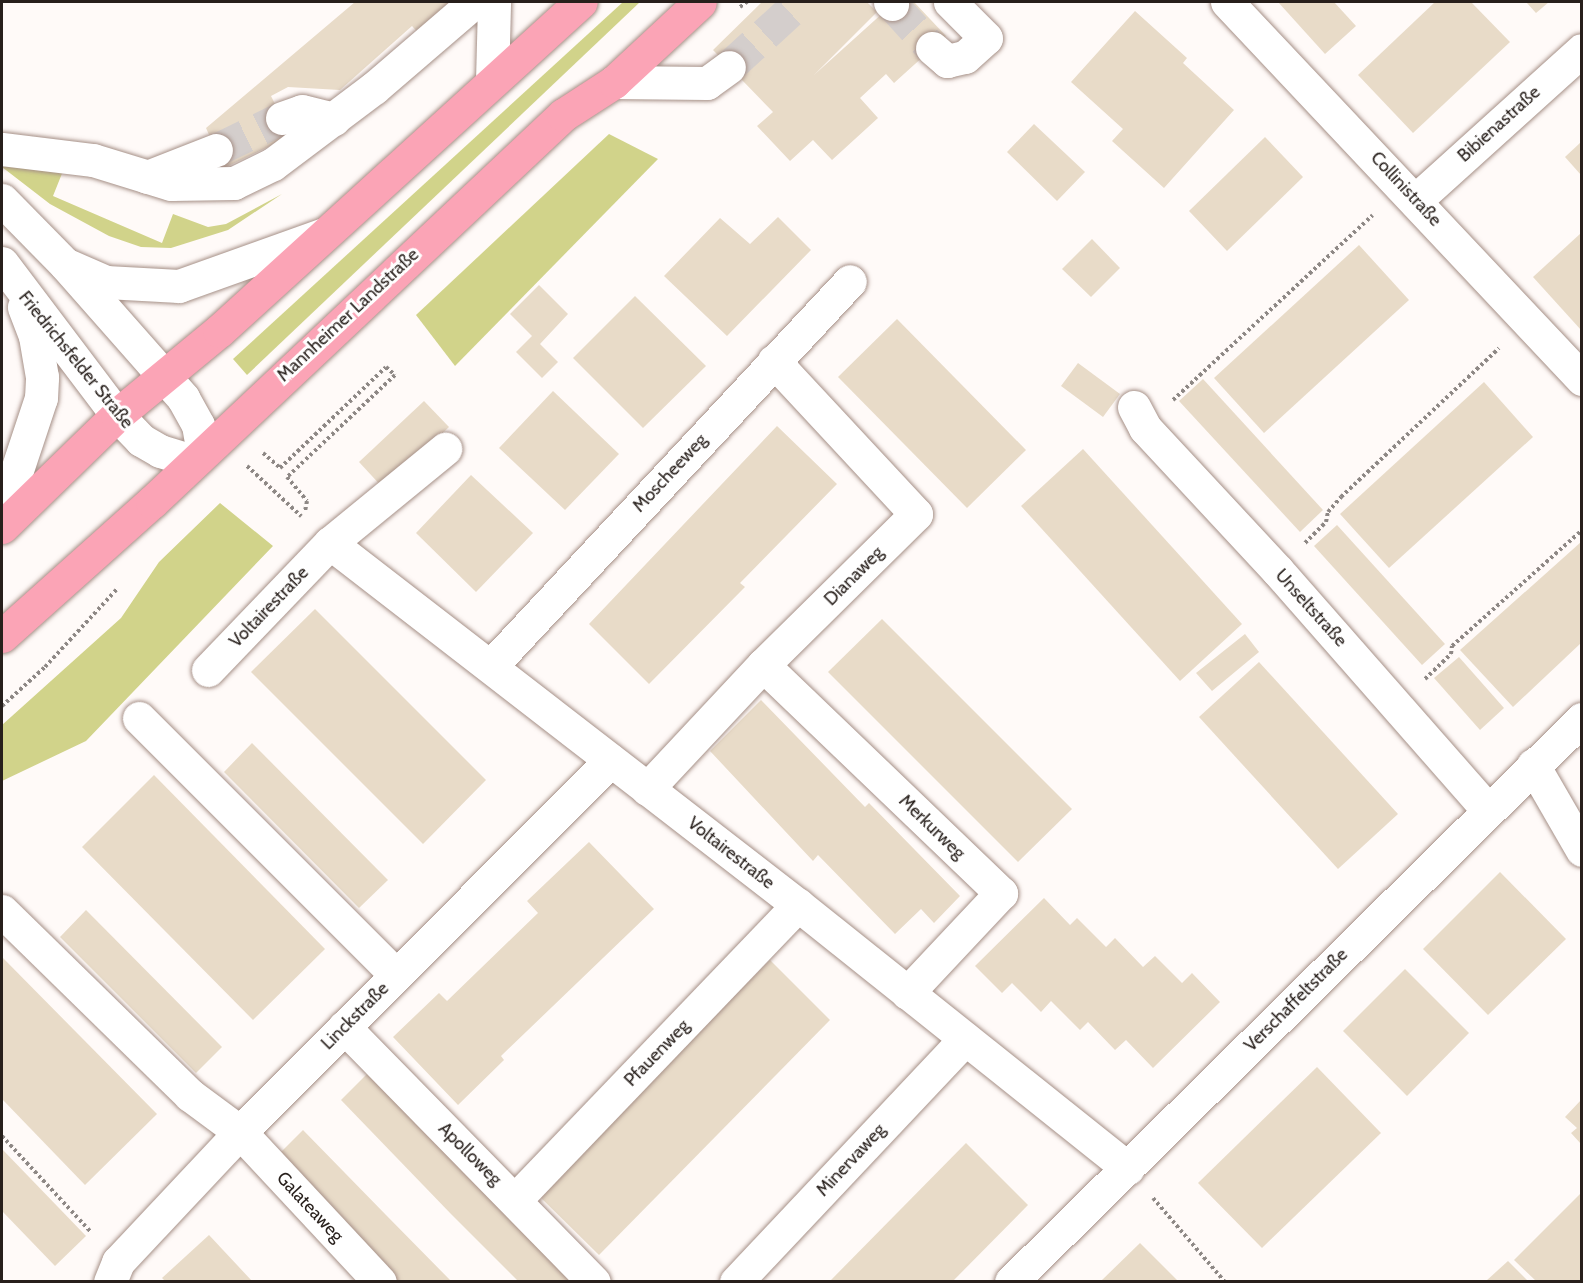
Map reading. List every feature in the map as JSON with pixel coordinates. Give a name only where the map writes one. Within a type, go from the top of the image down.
[{"type":"main road","points":[[2,527],[117,415],[165,377],[581,2]]},
{"type":"main road","name":"Mannheimer Landstraße","points":[[2,636],[563,115],[614,82],[700,2]]},
{"type":"street","points":[[2,149],[93,160],[171,184],[234,183],[273,165],[334,119],[474,2]]},
{"type":"street","points":[[492,81],[495,2]]},
{"type":"street","points":[[932,48],[947,61],[965,57],[986,38],[950,2]]},
{"type":"street","name":"Collinistraße","points":[[1227,2],[1410,193],[1581,379]]},
{"type":"street","name":"Bibienastraße","points":[[1410,193],[1581,50]]},
{"type":"street","points":[[614,82],[718,75]]},
{"type":"street","points":[[282,118],[302,111],[334,119]]},
{"type":"street","points":[[147,177],[216,150]]},
{"type":"street","points":[[2,200],[65,264],[183,398],[198,425],[198,456]]},
{"type":"street","points":[[65,264],[106,282],[157,286],[190,282],[324,234]]},
{"type":"street","points":[[2,507],[9,494],[41,398],[35,336],[8,273]]},
{"type":"street","name":"Friedrichsfelder Straße","points":[[8,273],[117,415],[141,440],[160,451],[198,456]]},
{"type":"street","name":"Moscheeweg","points":[[491,666],[850,281]]},
{"type":"street","name":"Dianaweg","points":[[647,789],[763,665],[916,514],[774,361]]},
{"type":"street","name":"Unseltstraße","points":[[1140,418],[1488,810]]},
{"type":"street","name":"Voltairestraße","points":[[208,670],[330,543],[446,449]]},
{"type":"street","name":"Voltairestraße","points":[[330,543],[798,905],[1128,1168]]},
{"type":"street","name":"Merkurweg","points":[[763,665],[1001,893],[907,993]]},
{"type":"street","points":[[139,718],[396,975]]},
{"type":"street","name":"Verschaffeltstraße","points":[[1011,1281],[1581,719]]},
{"type":"street","name":"Linckstraße","points":[[114,1272],[240,1132],[611,760]]},
{"type":"street","points":[[1533,765],[1581,850]]},
{"type":"street","name":"Pfauenweg","points":[[515,1200],[798,905]]},
{"type":"street","name":"Galateaweg","points":[[2,911],[190,1095],[240,1132],[380,1281]]},
{"type":"street","name":"Apolloweg","points":[[344,1027],[594,1281]]},
{"type":"street","name":"Minervaweg","points":[[736,1281],[965,1039]]},
{"type":"path","points":[[1140,418],[1410,193]]},
{"type":"path","points":[[1328,512],[1528,321]]},
{"type":"path","points":[[257,448],[280,468],[386,367],[395,375],[287,477],[307,501],[303,518]]},
{"type":"path","points":[[241,462],[282,499]]},
{"type":"path","points":[[1452,646],[1581,530]]},
{"type":"path","points":[[2,1136],[114,1272]]},
{"type":"path","points":[[1128,1168],[1225,1281]]},
{"type":"green space","points":[[623,2],[640,2],[247,375],[233,359]]},
{"type":"green space","points":[[609,134],[658,159],[455,366],[416,315]]},
{"type":"green space","points":[[24,161],[63,171],[53,196],[162,243],[173,214],[208,227],[226,224],[282,194],[228,230],[171,248],[141,247],[109,236],[50,204],[2,167]]},
{"type":"green space","points":[[220,503],[273,546],[86,741],[2,781],[2,725],[121,618],[159,562]]},
{"type":"building","points":[[355,2],[464,2],[423,38],[412,26],[340,90],[288,87],[271,96],[291,136],[224,168],[206,128]]},
{"type":"building","points":[[762,2],[867,2],[877,12],[814,75],[895,2],[914,2],[946,36],[894,83],[886,74],[860,98],[878,118],[832,160],[813,140],[790,161],[757,126],[773,112],[713,50]]},
{"type":"building","points":[[1278,2],[1334,2],[1356,26],[1325,54]]},
{"type":"building","points":[[1435,2],[1471,2],[1510,42],[1413,133],[1358,75]]},
{"type":"building","points":[[1526,2],[1549,2],[1536,13]]},
{"type":"building","points":[[1135,11],[1187,58],[1183,63],[1234,110],[1164,188],[1112,141],[1123,129],[1071,82]]},
{"type":"building","points":[[1034,124],[1085,172],[1057,201],[1007,152]]},
{"type":"building","points":[[1265,137],[1303,177],[1227,251],[1189,211]]},
{"type":"building","points":[[1581,142],[1581,175],[1565,157]]},
{"type":"building","points":[[778,217],[811,250],[727,336],[664,276],[720,218],[750,244]]},
{"type":"building","points":[[1581,233],[1581,330],[1533,277]]},
{"type":"building","points":[[1092,239],[1120,268],[1091,297],[1062,269]]},
{"type":"building","points":[[1359,245],[1409,300],[1264,433],[1214,378]]},
{"type":"building","points":[[539,285],[568,314],[540,344],[558,362],[542,378],[516,352],[532,336],[510,314]]},
{"type":"building","points":[[635,296],[706,366],[643,428],[573,358]]},
{"type":"building","points":[[897,319],[1026,450],[967,508],[838,377]]},
{"type":"building","points":[[1078,363],[1120,394],[1103,417],[1061,386]]},
{"type":"building","points":[[1203,379],[1323,510],[1300,532],[1179,401]]},
{"type":"building","points":[[1484,382],[1533,437],[1389,568],[1340,514]]},
{"type":"building","points":[[553,391],[619,454],[565,510],[499,448]]},
{"type":"building","points":[[424,401],[449,427],[384,489],[359,462]]},
{"type":"building","points":[[777,426],[837,484],[740,583],[745,587],[649,684],[589,624]]},
{"type":"building","points":[[1083,449],[1242,624],[1180,681],[1021,506]]},
{"type":"building","points":[[471,475],[533,533],[476,592],[416,533]]},
{"type":"building","points":[[1337,525],[1445,644],[1422,665],[1314,546]]},
{"type":"building","points":[[1581,542],[1581,643],[1513,707],[1460,650]]},
{"type":"building","points":[[315,609],[486,780],[423,844],[251,672]]},
{"type":"building","points":[[882,619],[1072,809],[1018,862],[828,672]]},
{"type":"building","points":[[1245,634],[1259,652],[1212,691],[1196,673]]},
{"type":"building","points":[[1459,657],[1504,708],[1480,730],[1434,678]]},
{"type":"building","points":[[1259,662],[1398,814],[1338,869],[1199,717]]},
{"type":"building","points":[[761,700],[865,807],[869,803],[960,896],[934,923],[921,909],[895,934],[818,855],[813,861],[710,751]]},
{"type":"building","points":[[252,743],[388,880],[359,908],[224,772]]},
{"type":"building","points":[[154,775],[325,949],[253,1020],[82,847]]},
{"type":"building","points":[[589,842],[654,909],[501,1056],[504,1060],[458,1105],[393,1037],[439,993],[447,1001],[538,913],[527,901]]},
{"type":"building","points":[[1500,872],[1566,939],[1488,1015],[1423,949]]},
{"type":"building","points":[[1044,898],[1070,925],[1077,918],[1106,947],[1115,938],[1143,967],[1155,956],[1182,983],[1192,973],[1220,1002],[1153,1068],[1126,1040],[1115,1050],[1088,1022],[1080,1030],[1051,1001],[1041,1012],[1012,983],[1002,993],[975,966]]},
{"type":"building","points":[[86,910],[222,1047],[196,1073],[60,937]]},
{"type":"building","points":[[2,957],[157,1114],[85,1185],[2,1099]]},
{"type":"building","points":[[770,960],[830,1020],[599,1255],[538,1195]]},
{"type":"building","points":[[1405,969],[1469,1033],[1407,1096],[1343,1031]]},
{"type":"building","points":[[1317,1067],[1381,1133],[1262,1248],[1198,1183]]},
{"type":"building","points":[[370,1071],[575,1281],[518,1281],[451,1214],[341,1100]]},
{"type":"building","points":[[1581,1100],[1581,1144],[1571,1133],[1577,1128],[1565,1117]]},
{"type":"building","points":[[303,1130],[451,1281],[397,1281],[276,1157]]},
{"type":"building","points":[[966,1143],[1028,1205],[953,1281],[830,1281]]},
{"type":"building","points":[[2,1149],[86,1236],[55,1266],[2,1211]]},
{"type":"building","points":[[1581,1193],[1581,1281],[1536,1281],[1514,1260]]},
{"type":"building","points":[[209,1235],[252,1281],[165,1281],[162,1278]]},
{"type":"building","points":[[1140,1243],[1178,1281],[1101,1281]]},
{"type":"building","points":[[1508,1261],[1528,1281],[1486,1281]]},
{"type":"tunnel","points":[[729,67],[800,2]]},
{"type":"tunnel","points":[[892,4],[932,48]]},
{"type":"tunnel","points":[[216,150],[282,118]]}]
